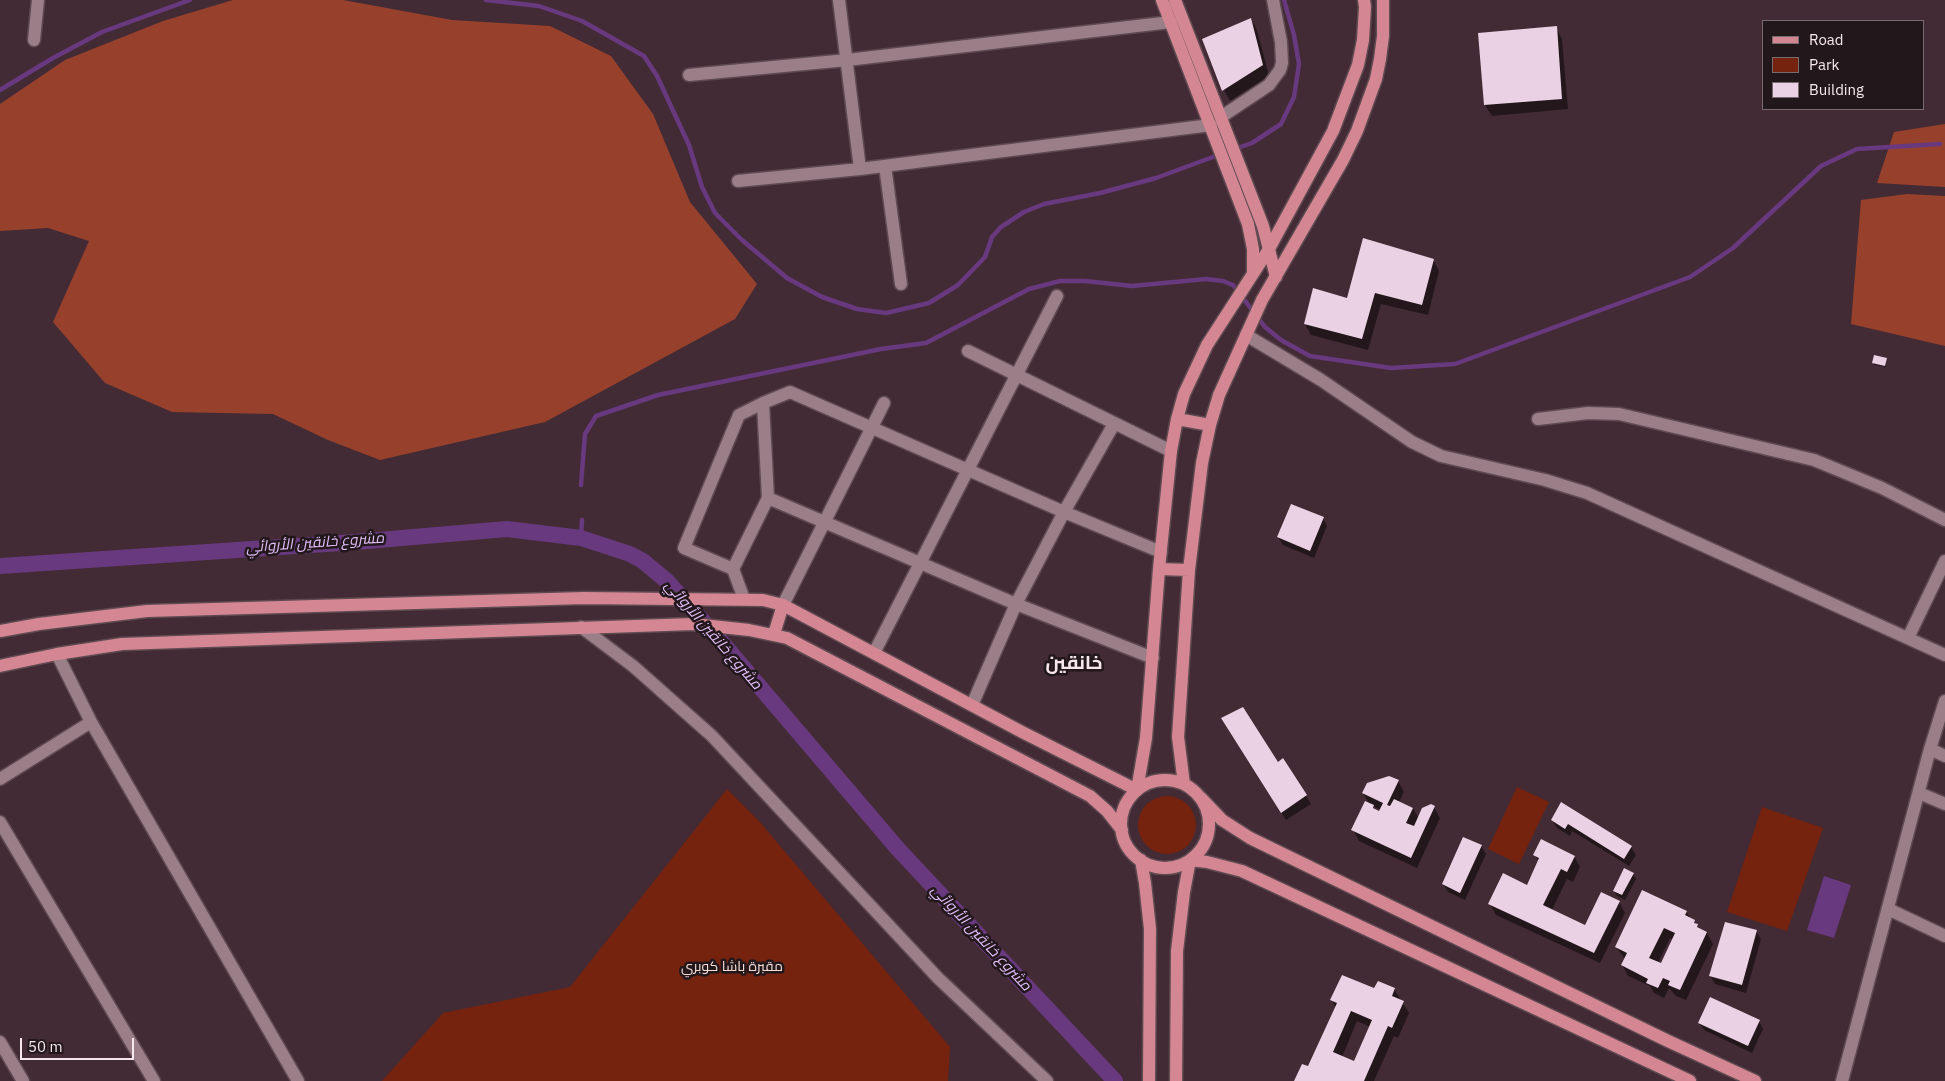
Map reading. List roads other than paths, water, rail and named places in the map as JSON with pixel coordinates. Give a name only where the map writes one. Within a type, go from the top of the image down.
[{"type":"main road","points":[[1162,0],[1218,125],[1245,177],[1263,226],[1276,277]]},
{"type":"main road","points":[[1175,0],[1218,125],[1232,181],[1251,236],[1251,278]]},
{"type":"main road","points":[[1137,790],[1146,738],[1154,658],[1159,569],[1171,451],[1184,394],[1207,345],[1269,249],[1316,164],[1346,101],[1358,65],[1363,40],[1364,0]]},
{"type":"main road","points":[[1184,784],[1178,738],[1189,570],[1202,463],[1210,425],[1220,395],[1262,300],[1343,160],[1368,103],[1380,59],[1383,36],[1383,0]]},
{"type":"main road","points":[[1177,419],[1210,425]]},
{"type":"main road","points":[[1159,569],[1189,570]]},
{"type":"main road","points":[[0,631],[39,624],[146,612],[584,598],[762,600],[783,605],[1137,790]]},
{"type":"main road","points":[[774,634],[783,605]]},
{"type":"main road","points":[[0,666],[57,654],[122,644],[581,627],[716,625],[774,634],[787,638],[1090,796],[1107,811],[1122,830],[1128,847],[1140,860],[1152,866],[1165,868],[1178,866],[1190,860],[1200,850],[1207,838],[1209,824],[1207,810],[1201,798]]},
{"type":"main road","points":[[1122,830],[1122,815],[1128,801],[1137,790],[1160,780],[1172,780],[1184,784],[1193,790],[1222,820],[1250,838],[1668,1041],[1755,1081]]},
{"type":"main road","points":[[1140,860],[1145,883],[1150,929],[1149,1081]]},
{"type":"main road","points":[[1176,1081],[1177,951],[1182,900],[1190,860]]},
{"type":"main road","points":[[1190,860],[1207,862],[1242,872],[1690,1081]]},
{"type":"street","points":[[34,40],[38,0]]},
{"type":"street","points":[[839,0],[860,169]]},
{"type":"street","points":[[738,181],[860,169],[1218,125],[1269,85],[1280,70],[1281,42],[1273,0]]},
{"type":"street","points":[[689,75],[847,60],[1171,22]]},
{"type":"street","points":[[885,166],[901,284]]},
{"type":"street","points":[[874,653],[1057,296]]},
{"type":"street","points":[[1246,335],[1321,380],[1412,442],[1441,456],[1545,480],[1587,493],[1945,655]]},
{"type":"street","points":[[968,350],[1016,376],[1171,451]]},
{"type":"street","points":[[734,569],[684,548],[739,416],[763,403],[790,392],[1064,512],[1161,552]]},
{"type":"street","points":[[744,599],[734,569],[768,498],[763,403]]},
{"type":"street","points":[[783,605],[884,403]]},
{"type":"street","points":[[1538,419],[1588,413],[1619,414],[1814,460],[1882,488],[1945,520]]},
{"type":"street","points":[[972,705],[1016,604],[1064,512],[1114,424]]},
{"type":"street","points":[[768,498],[1016,604],[1154,658]]},
{"type":"street","points":[[1908,638],[1945,561]]},
{"type":"street","points":[[581,627],[632,666],[712,736],[938,978],[1047,1081]]},
{"type":"street","points":[[57,654],[91,722],[298,1081]]},
{"type":"street","points":[[1842,1081],[1930,749],[1945,701]]},
{"type":"street","points":[[0,779],[91,722]]},
{"type":"street","points":[[1930,749],[1945,756]]},
{"type":"street","points":[[1919,793],[1945,804]]},
{"type":"street","points":[[0,822],[154,1081]]},
{"type":"street","points":[[1888,909],[1945,936]]},
{"type":"street","points":[[0,1042],[23,1081]]},
{"type":"waterway","points":[[0,90],[53,58],[102,32],[190,0]]},
{"type":"waterway","points":[[486,0],[539,6],[582,21],[644,56],[657,76],[689,145],[702,187],[715,213],[742,240],[787,278],[822,297],[857,309],[886,313],[929,303],[958,285],[985,257],[992,237],[1001,227],[1024,212],[1044,204],[1100,193],[1156,178],[1221,154]]},
{"type":"waterway","points":[[1235,149],[1252,143],[1281,124],[1294,97],[1299,64],[1294,35],[1284,0]]},
{"type":"waterway","points":[[581,485],[585,434],[596,416],[658,395],[881,349],[926,343],[1029,289],[1060,281],[1085,281],[1132,286],[1206,279],[1223,281],[1233,285],[1265,327],[1281,340],[1310,356],[1391,368],[1455,364],[1690,277],[1733,248],[1821,166],[1857,149],[1940,144]]},
{"type":"waterway","points":[[581,538],[582,520]]},
{"type":"waterway","name":"مشروع خانقين الأروائي","points":[[0,566],[355,542],[507,529],[581,538],[630,554],[643,561],[668,582],[898,849],[1115,1081]]},
{"type":"district","name":"خانقين","points":[[1074,664]]},
{"type":"park label","name":"مقبرة باشا كوبري","points":[[732,967]]}]
